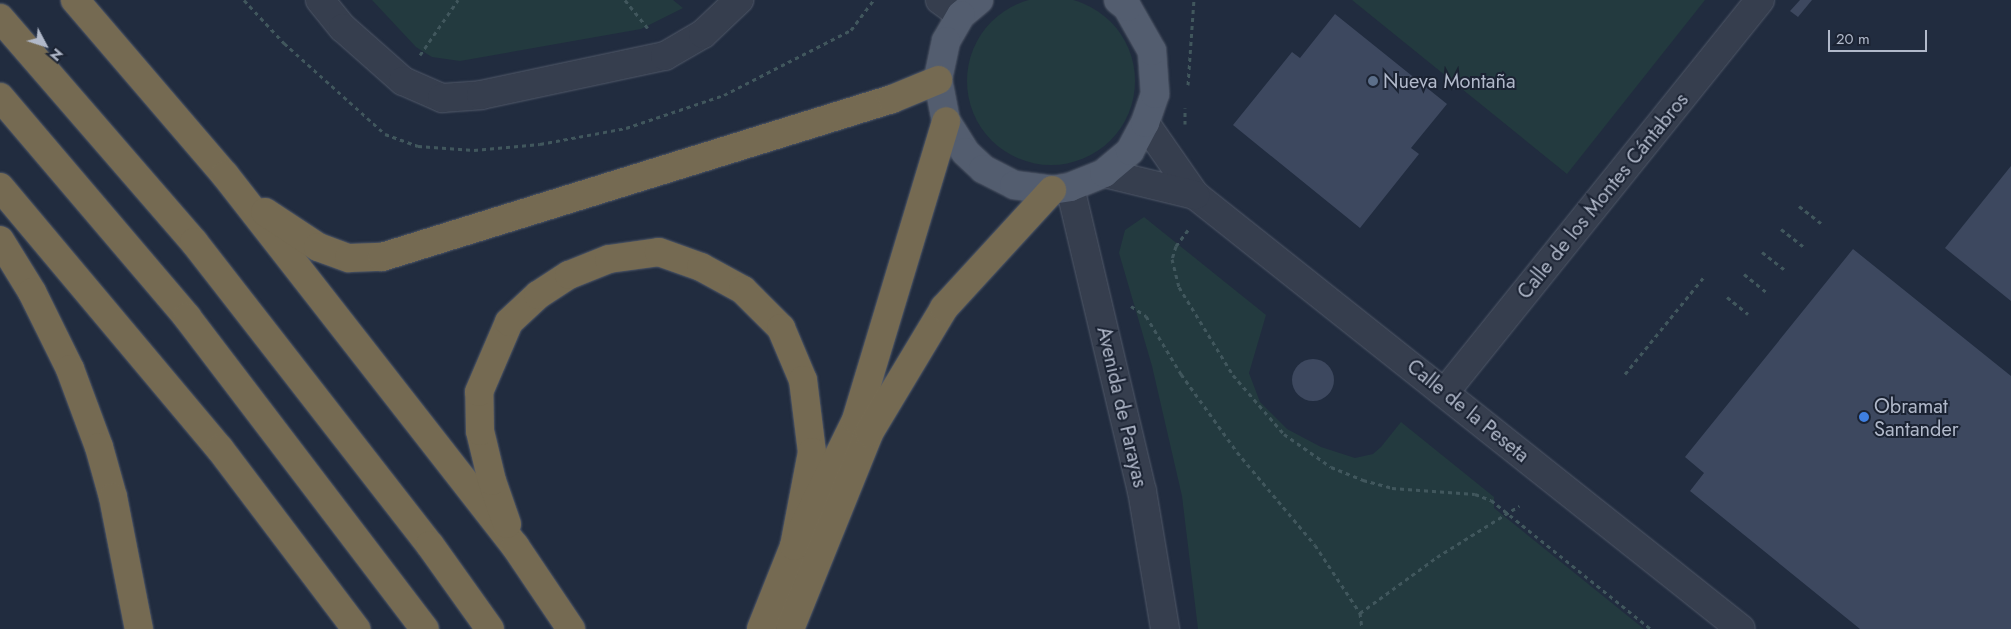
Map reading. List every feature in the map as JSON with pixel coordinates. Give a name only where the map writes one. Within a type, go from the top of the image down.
[{"type":"highway","points":[[75,0],[225,176],[515,546],[571,629]]},
{"type":"highway","points":[[0,18],[194,242],[424,537],[490,629]]},
{"type":"highway","points":[[225,176],[268,214],[318,247],[349,258],[382,257],[892,99],[938,80]]},
{"type":"highway","points":[[0,97],[187,317],[425,629]]},
{"type":"highway","points":[[761,629],[794,546],[856,420],[946,121]]},
{"type":"highway","points":[[0,187],[220,449],[356,629]]},
{"type":"highway","points":[[790,629],[869,433],[944,308],[1061,188]]},
{"type":"highway","points":[[0,240],[32,292],[70,369],[99,447],[113,497],[139,629]]},
{"type":"highway","points":[[515,546],[492,481],[480,431],[479,392],[509,322],[538,295],[569,274],[609,259],[659,252],[701,267],[743,290],[781,328],[803,380],[812,452],[794,546]]},
{"type":"main road","points":[[960,5],[946,41],[938,80],[946,121],[965,152],[983,169],[1014,185],[1061,188],[1104,173],[1130,151],[1145,123],[1155,94],[1152,51],[1126,2]]},
{"type":"street","points":[[320,0],[343,28],[403,81],[442,98],[509,90],[665,56],[703,34],[739,0]]},
{"type":"street","name":"Calle de los Montes Cántabros","points":[[1445,392],[1760,0]]},
{"type":"street","name":"Calle de la Peseta","points":[[1145,123],[1195,195],[1741,629]]},
{"type":"street","name":"Calle de la Peseta","points":[[1104,173],[1195,195]]},
{"type":"street","name":"Avenida de Parayas","points":[[1061,188],[1142,491],[1165,629]]},
{"type":"path","points":[[417,59],[458,0]]},
{"type":"path","points":[[625,0],[653,35]]},
{"type":"path","points":[[1187,93],[1194,0]]},
{"type":"path","points":[[1185,130],[1186,102]]},
{"type":"path","points":[[1800,206],[1821,223]]},
{"type":"path","points":[[1192,226],[1176,246],[1172,259],[1179,287],[1233,375],[1284,434],[1331,467],[1363,480],[1392,488],[1475,494],[1491,500],[1651,629]]},
{"type":"path","points":[[1781,229],[1803,246]]},
{"type":"path","points":[[1762,252],[1784,269]]},
{"type":"path","points":[[1744,274],[1766,292]]},
{"type":"path","points":[[1625,374],[1703,278]]},
{"type":"path","points":[[1727,297],[1748,314]]},
{"type":"path","points":[[1126,303],[1146,316],[1180,374],[1237,452],[1315,545],[1360,613],[1362,629]]},
{"type":"path","points":[[1360,613],[1437,557],[1518,506]]},
{"type":"green space","points":[[1059,-3],[1083,3],[1111,21],[1121,34],[1132,56],[1135,81],[1132,106],[1121,128],[1111,141],[1098,151],[1076,162],[1043,165],[1026,162],[1011,155],[997,146],[986,135],[970,106],[967,73],[970,56],[977,41],[986,27],[997,16],[1026,0]]},
{"type":"green space","points":[[372,0],[673,0],[683,8],[641,29],[460,61],[432,57],[416,47]]},
{"type":"green space","points":[[1352,0],[1705,0],[1567,174]]},
{"type":"green space","points":[[1144,217],[1266,315],[1249,373],[1260,402],[1287,429],[1321,447],[1355,458],[1373,454],[1401,422],[1494,497],[1494,508],[1644,629],[1198,629],[1182,496],[1152,366],[1119,253],[1125,230]]},
{"type":"building","points":[[1800,0],[1812,0],[1798,17],[1790,11]]},
{"type":"building","points":[[1335,14],[1447,104],[1411,148],[1419,154],[1360,228],[1233,125],[1292,52],[1300,58]]},
{"type":"building","points":[[2011,166],[2011,301],[1945,248]]},
{"type":"building","name":"Obramat Santander","points":[[1853,249],[2011,376],[2011,629],[1860,629],[1690,491],[1704,473],[1685,457]]},
{"type":"building","points":[[1317,359],[1325,362],[1331,368],[1334,380],[1331,392],[1325,398],[1309,401],[1301,398],[1295,392],[1292,376],[1295,368],[1301,362]]},
{"type":"place","name":"Nueva Montaña","points":[[1373,81]]},
{"type":"place","name":"Obramat Santander","points":[[1864,417]]}]
